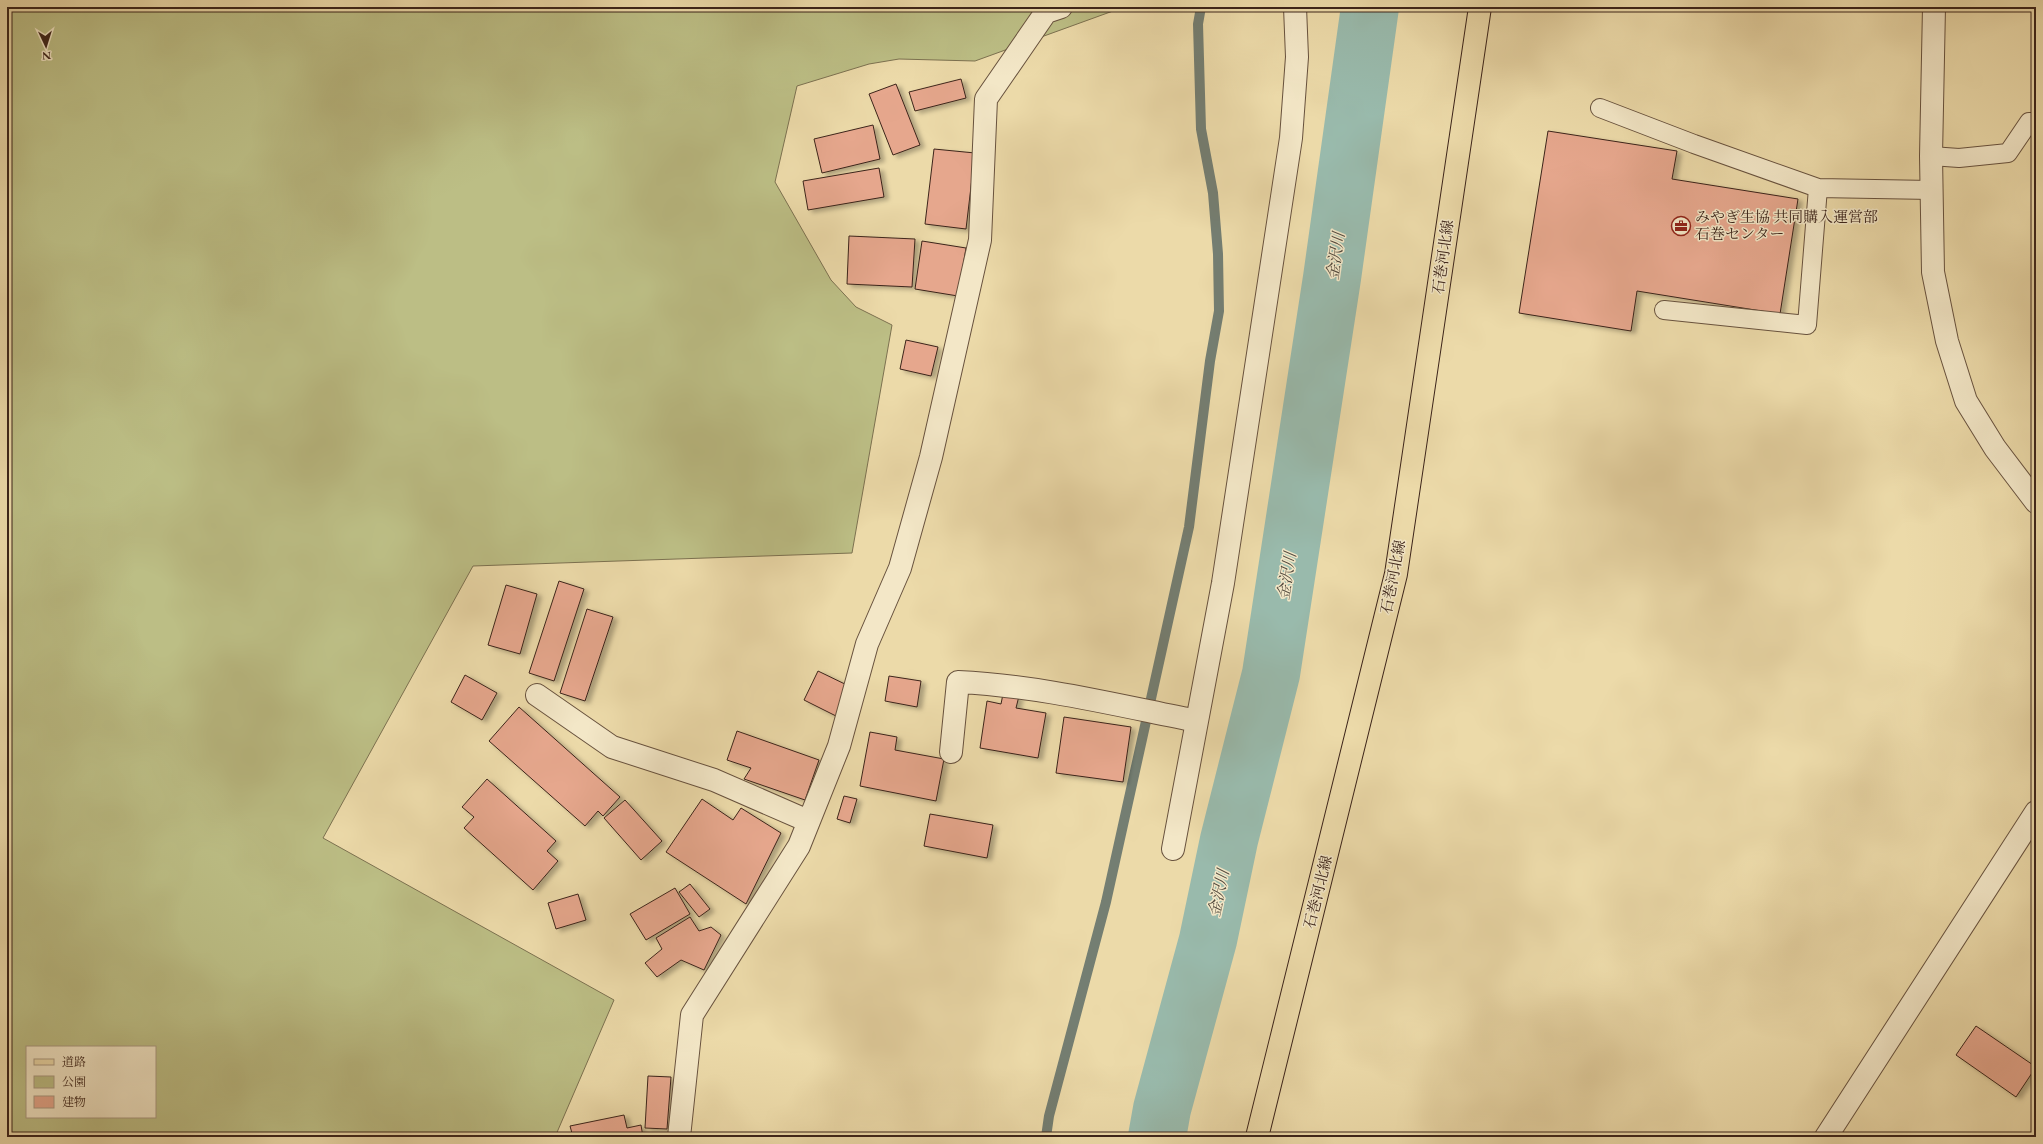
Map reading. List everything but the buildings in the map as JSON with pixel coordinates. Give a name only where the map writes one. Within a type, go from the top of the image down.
[{"type":"main road","name":"石巻河北線","points":[[1257,1137],[1396,574],[1480,7]]},
{"type":"street","points":[[679,1137],[692,1015],[799,846],[839,746],[867,644],[900,568],[931,457],[980,240],[986,98],[1046,12],[1061,7]]},
{"type":"street","points":[[1173,849],[1189,720],[1223,583],[1291,138],[1297,57],[1295,7]]},
{"type":"street","points":[[1934,7],[1931,156],[1933,272],[1948,341],[1966,401],[1995,448],[2036,502]]},
{"type":"street","points":[[951,752],[958,682],[1002,684],[1138,708],[1189,720]]},
{"type":"street","points":[[537,695],[612,748],[714,780],[808,822]]},
{"type":"street","points":[[1826,1137],[2036,812]]},
{"type":"lane","points":[[1600,108],[1694,144],[1818,188],[1932,190]]},
{"type":"lane","points":[[1931,156],[1959,158],[2008,153],[2029,122],[2036,122]]},
{"type":"lane","points":[[1664,310],[1807,325],[1818,188]]},
{"type":"green space","points":[[7,7],[1124,7],[975,61],[899,59],[869,64],[797,86],[775,182],[831,280],[856,307],[892,325],[852,553],[473,566],[323,838],[614,1000],[555,1137],[7,1137]]},
{"type":"waterway","points":[[1046,1137],[1049,1116],[1106,902],[1189,527],[1210,361],[1219,311],[1218,254],[1213,193],[1201,129],[1198,24],[1201,7]]},
{"type":"waterway","name":"金沢川","points":[[1157,1137],[1162,1109],[1208,940],[1229,840],[1271,674],[1332,278],[1370,7]]},
{"type":"place","name":"みやぎ生協 共同購入運営部 石巻センター","points":[[1681,226]]}]
